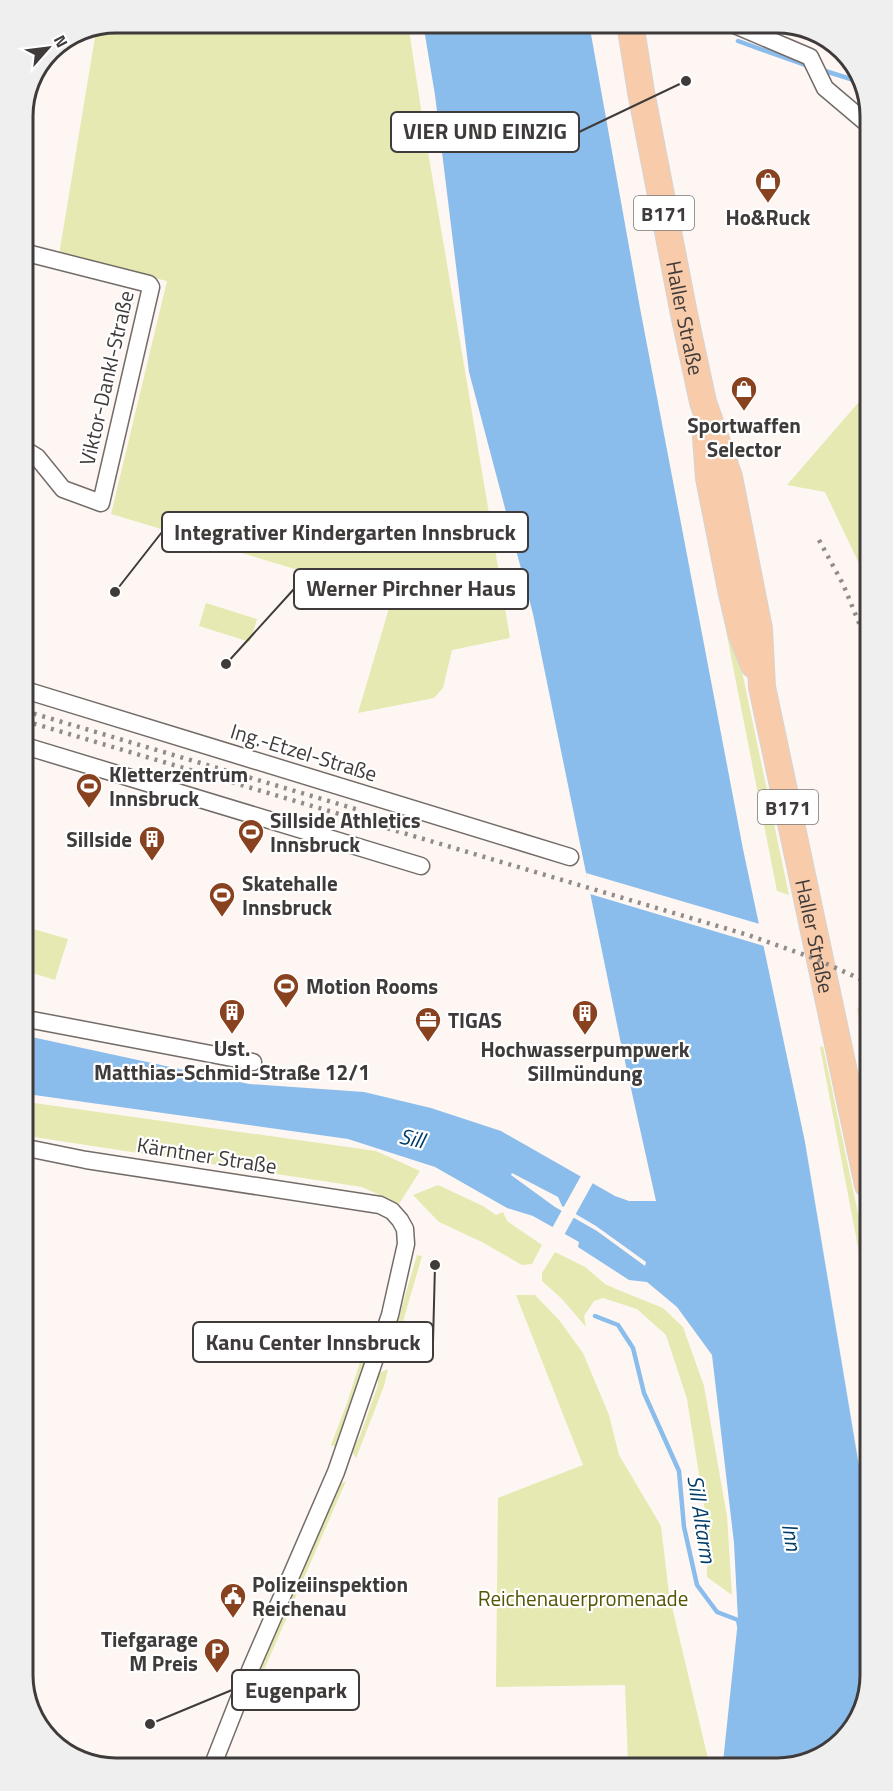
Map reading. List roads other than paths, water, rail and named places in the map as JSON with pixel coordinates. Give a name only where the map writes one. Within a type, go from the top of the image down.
[{"type":"main road","name":"Haller Straße","points":[[632,33],[641,92],[703,402],[709,478],[741,632],[762,687],[860,1147]]},
{"type":"street","points":[[754,33],[810,57],[825,88],[860,118]]},
{"type":"street","name":"Viktor-Dankl-Straße","points":[[33,255],[149,284],[151,287],[101,503],[63,489],[33,455]]},
{"type":"street","name":"Ing.-Etzel-Straße","points":[[33,692],[570,857]]},
{"type":"street","points":[[33,748],[421,866]]},
{"type":"street","points":[[33,1020],[253,1062]]},
{"type":"street","name":"Kärntner Straße","points":[[33,1149],[84,1160],[380,1205],[392,1211],[405,1229],[406,1244],[390,1315],[336,1472],[227,1724]]},
{"type":"street","points":[[215,1758],[227,1724]]},
{"type":"street","points":[[206,1758],[227,1724]]},
{"type":"water","points":[[425,33],[591,33],[640,308],[743,849],[805,1142],[860,1472],[860,1675],[857,1697],[854,1707],[836,1734],[819,1747],[793,1756],[723,1758],[738,1620],[734,1543],[712,1355],[677,1307],[647,1282],[629,1280],[578,1247],[579,1242],[533,1216],[507,1208],[435,1167],[348,1139],[33,1095],[33,1037],[249,1084],[364,1092],[431,1108],[501,1131],[615,1196],[629,1201],[656,1201],[620,1039],[533,614],[469,372],[435,95]],"holes":[[[512,1173],[558,1197],[562,1206],[596,1226],[646,1262],[645,1266],[597,1231],[555,1207],[511,1175]]]},
{"type":"waterway","points":[[738,41],[808,66]]},
{"type":"waterway","points":[[822,70],[852,79]]},
{"type":"waterway","name":"Sill Altarm","points":[[595,1316],[618,1325],[633,1348],[644,1393],[679,1471],[684,1527],[697,1585],[717,1612],[738,1620],[739,1625]]},
{"type":"railway","points":[[819,540],[843,584],[860,625]]},
{"type":"railway","points":[[33,713],[359,810]]},
{"type":"railway","points":[[33,723],[748,935],[816,959],[860,979]]},
{"type":"place","name":"VIER UND EINZIG","points":[[686,81]]},
{"type":"place","name":"Ho&Ruck","points":[[768,204]]},
{"type":"place","name":"Sportwaffen Selector","points":[[744,412]]},
{"type":"place","name":"Integrativer Kindergarten Innsbruck","points":[[115,592]]},
{"type":"place","name":"Werner Pirchner Haus","points":[[226,664]]},
{"type":"place","name":"Kletterzentrum Innsbruck","points":[[89,809]]},
{"type":"place","name":"Sillside Athletics Innsbruck","points":[[251,855]]},
{"type":"place","name":"Sillside","points":[[152,862]]},
{"type":"place","name":"Skatehalle Innsbruck","points":[[222,918]]},
{"type":"place","name":"Motion Rooms","points":[[286,1009]]},
{"type":"place","name":"Ust. Matthias-Schmid-Straße 12/1","points":[[232,1035]]},
{"type":"place","name":"Hochwasserpumpwerk Sillmündung","points":[[585,1036]]},
{"type":"place","name":"TIGAS","points":[[428,1043]]},
{"type":"place","name":"Kanu Center Innsbruck","points":[[435,1265]]},
{"type":"place","name":"Polizeiinspektion Reichenau","points":[[233,1619]]},
{"type":"place","name":"Tiefgarage M Preis","points":[[217,1674]]},
{"type":"place","name":"Eugenpark","points":[[150,1724]]},
{"type":"water label","name":"Sill","points":[[412,1138]]},
{"type":"water label","name":"Inn","points":[[792,1537]]},
{"type":"park label","name":"Reichenauerpromenade","points":[[583,1598]]}]
